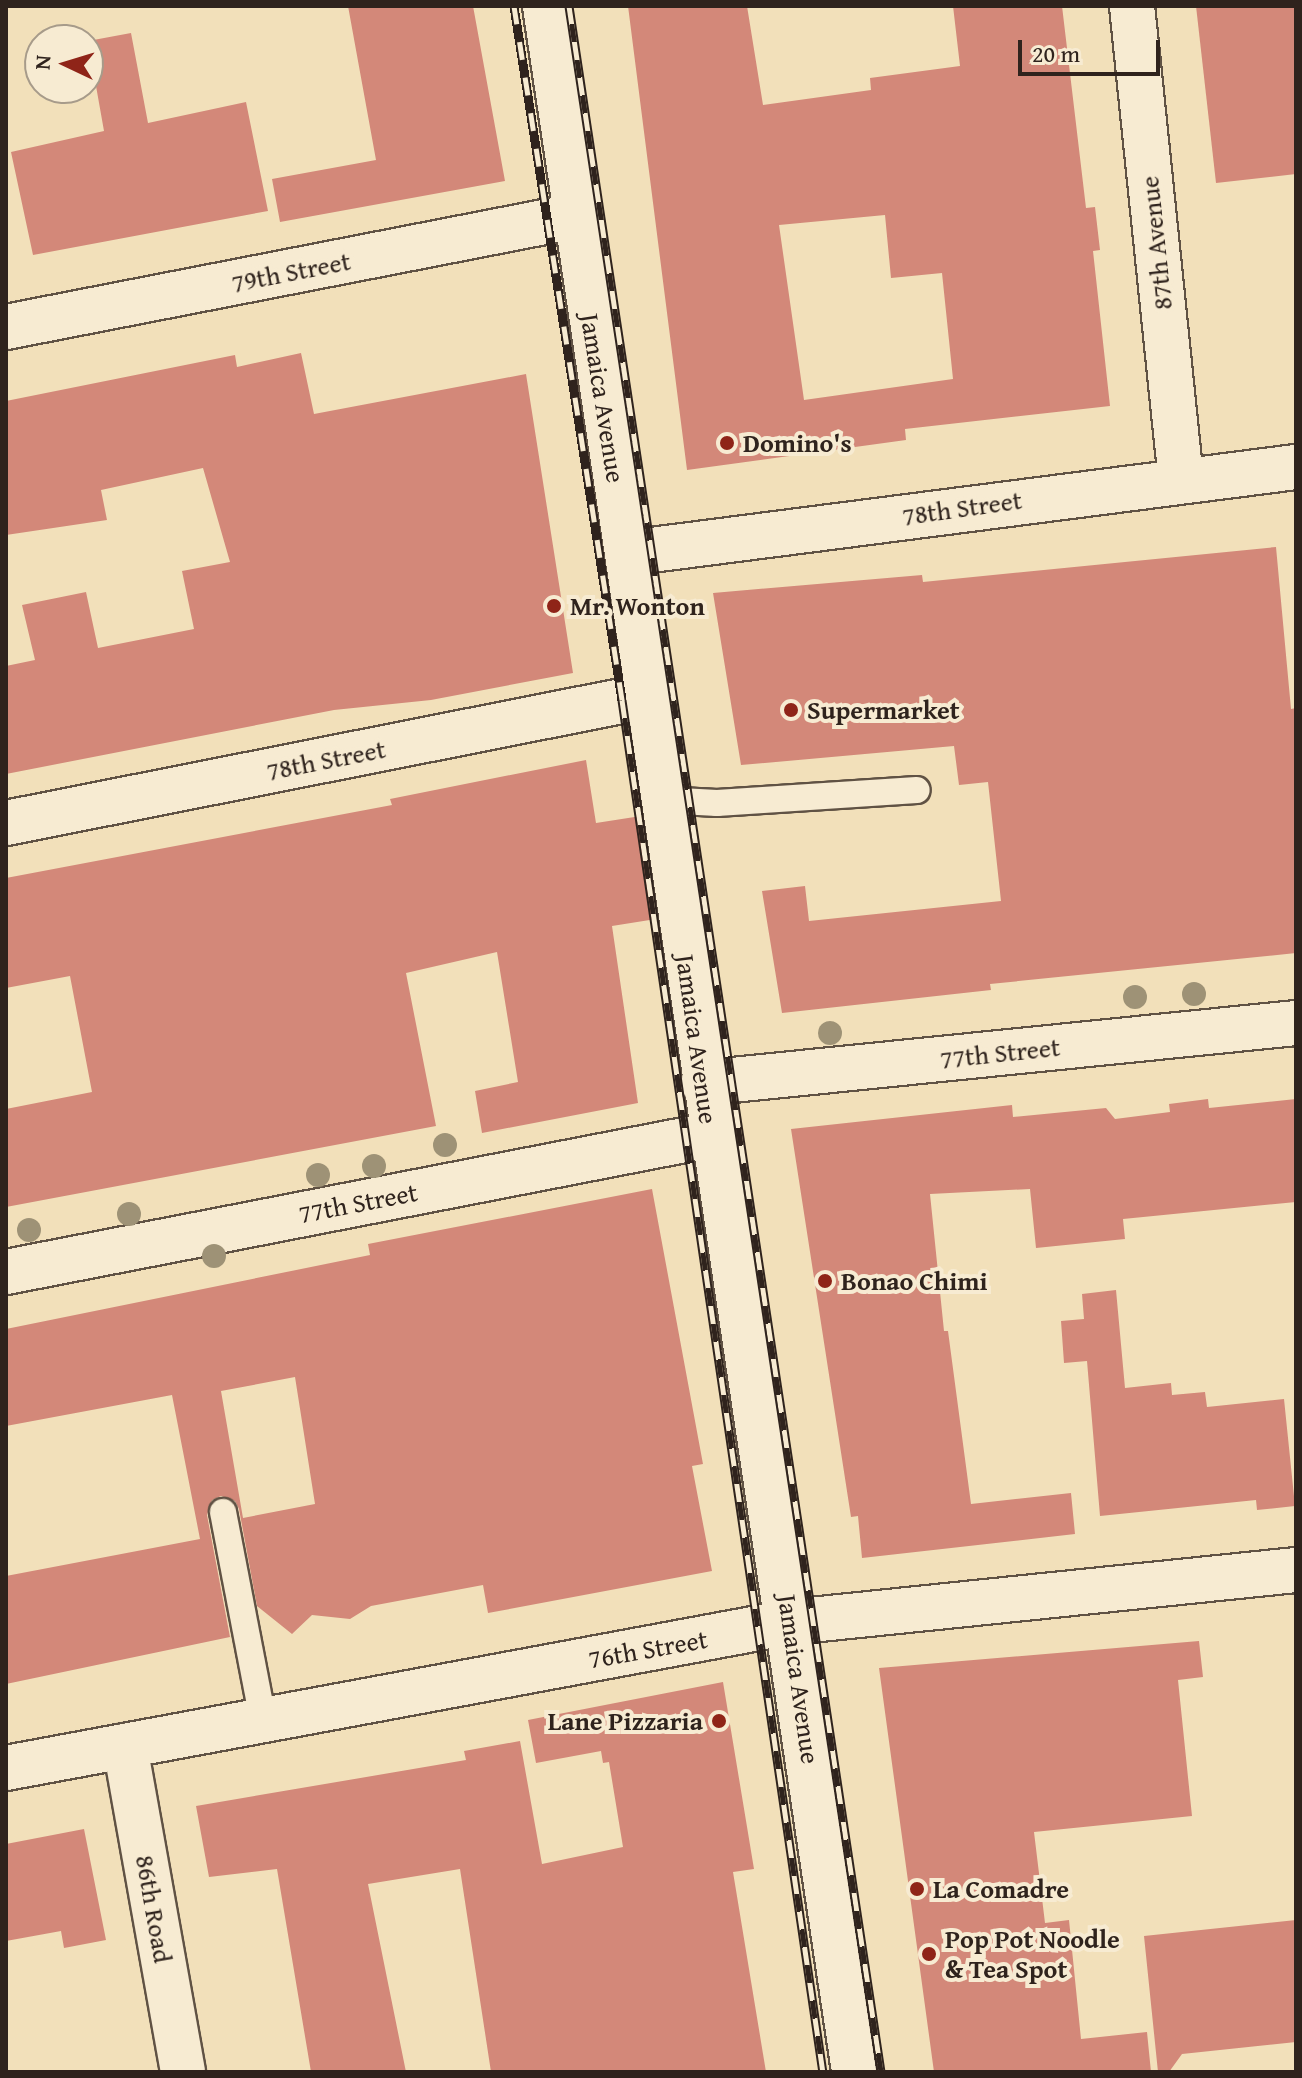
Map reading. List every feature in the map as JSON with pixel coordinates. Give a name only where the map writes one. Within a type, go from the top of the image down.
[{"type":"street","name":"Jamaica Avenue","points":[[545,6],[628,553],[710,1135],[791,1622],[854,2072]]},
{"type":"street","name":"87th Avenue","points":[[1132,6],[1181,479]]},
{"type":"street","name":"79th Street","points":[[6,327],[575,216]]},
{"type":"street","name":"78th Street","points":[[628,553],[1181,479],[1296,467]]},
{"type":"street","name":"78th Street","points":[[6,823],[647,696]]},
{"type":"street","name":"77th Street","points":[[703,1083],[1296,1023]]},
{"type":"street","name":"77th Street","points":[[6,1272],[710,1135]]},
{"type":"street","name":"76th Street","points":[[6,1768],[791,1622],[1296,1570]]},
{"type":"street","name":"86th Road","points":[[125,1746],[183,2072]]},
{"type":"lane","points":[[662,800],[717,803],[917,790]]},
{"type":"lane","points":[[223,1512],[263,1720]]},
{"type":"building","points":[[348,6],[473,6],[505,181],[280,222],[272,179],[376,160]]},
{"type":"building","points":[[628,6],[747,6],[763,105],[871,90],[870,78],[960,66],[953,6],[1062,6],[1086,208],[1095,207],[1100,250],[1093,251],[1110,406],[905,429],[906,440],[687,470]],"holes":[[[885,215],[891,278],[942,273],[953,379],[804,400],[779,225]]]},
{"type":"building","points":[[1196,6],[1296,6],[1296,174],[1216,183]]},
{"type":"building","points":[[131,33],[148,123],[246,102],[268,211],[33,255],[11,152],[104,131],[99,104],[104,104],[104,38]]},
{"type":"building","points":[[301,353],[314,414],[526,374],[573,673],[431,700],[334,710],[6,774],[6,666],[35,660],[22,605],[86,592],[98,648],[194,629],[182,571],[230,562],[203,468],[101,490],[107,520],[6,535],[6,401],[235,355],[237,367]]},
{"type":"building","points":[[1276,547],[1291,709],[1296,708],[1296,953],[990,984],[991,990],[782,1013],[762,891],[805,886],[809,921],[1001,901],[988,782],[959,785],[954,746],[741,765],[713,593],[922,575],[923,582]]},
{"type":"building","points":[[586,760],[596,823],[641,816],[656,919],[612,926],[638,1103],[482,1133],[475,1091],[518,1082],[497,952],[406,973],[436,1126],[6,1207],[6,1109],[92,1092],[70,976],[6,988],[6,878],[392,805],[390,799]]},
{"type":"building","points":[[1208,1099],[1209,1108],[1296,1099],[1296,1202],[1123,1219],[1125,1239],[1036,1248],[1030,1189],[930,1194],[944,1331],[948,1331],[971,1504],[1071,1493],[1075,1534],[862,1558],[858,1516],[851,1517],[791,1129],[1012,1105],[1013,1117],[1106,1108],[1115,1119],[1170,1112],[1169,1104]]},
{"type":"building","points":[[652,1189],[703,1464],[692,1466],[712,1571],[488,1613],[483,1585],[371,1606],[350,1619],[312,1615],[292,1634],[257,1606],[239,1509],[235,1501],[221,1496],[212,1500],[207,1515],[230,1637],[6,1684],[6,1576],[200,1539],[172,1395],[6,1426],[6,1329],[370,1255],[368,1244]],"holes":[[[295,1377],[315,1504],[243,1518],[221,1391]]]},
{"type":"building","points":[[1116,1290],[1125,1388],[1171,1383],[1172,1395],[1205,1392],[1207,1407],[1284,1399],[1295,1506],[1257,1510],[1256,1500],[1100,1516],[1087,1361],[1064,1363],[1061,1321],[1084,1319],[1082,1294]]},
{"type":"building","points":[[1199,1641],[1203,1677],[1178,1680],[1192,1816],[1034,1832],[1045,1923],[1069,1920],[1081,2039],[1147,2032],[1151,2072],[934,2072],[879,1668]]},
{"type":"building","points":[[723,1682],[754,1869],[733,1872],[766,2072],[491,2072],[460,1869],[368,1884],[406,2072],[311,2072],[277,1869],[209,1877],[196,1806],[466,1760],[464,1751],[520,1741],[542,1864],[623,1847],[609,1762],[603,1763],[601,1751],[536,1763],[528,1720]]},
{"type":"building","points":[[84,1829],[106,1940],[64,1948],[61,1931],[6,1941],[6,1844]]},
{"type":"building","points":[[1296,1920],[1296,2042],[1182,2054],[1169,2072],[1158,2072],[1144,1936]]},
{"type":"railway","points":[[514,6],[622,700],[823,2072]]},
{"type":"railway","points":[[569,6],[881,2072]]},
{"type":"place","name":"Domino's","points":[[727,443]]},
{"type":"place","name":"Mr. Wonton","points":[[554,606]]},
{"type":"place","name":"Supermarket","points":[[791,710]]},
{"type":"place","name":"Bonao Chimi","points":[[825,1281]]},
{"type":"place","name":"Lane Pizzaria","points":[[719,1721]]},
{"type":"place","name":"La Comadre","points":[[917,1889]]},
{"type":"place","name":"Pop Pot Noodle & Tea Spot","points":[[929,1954]]}]
